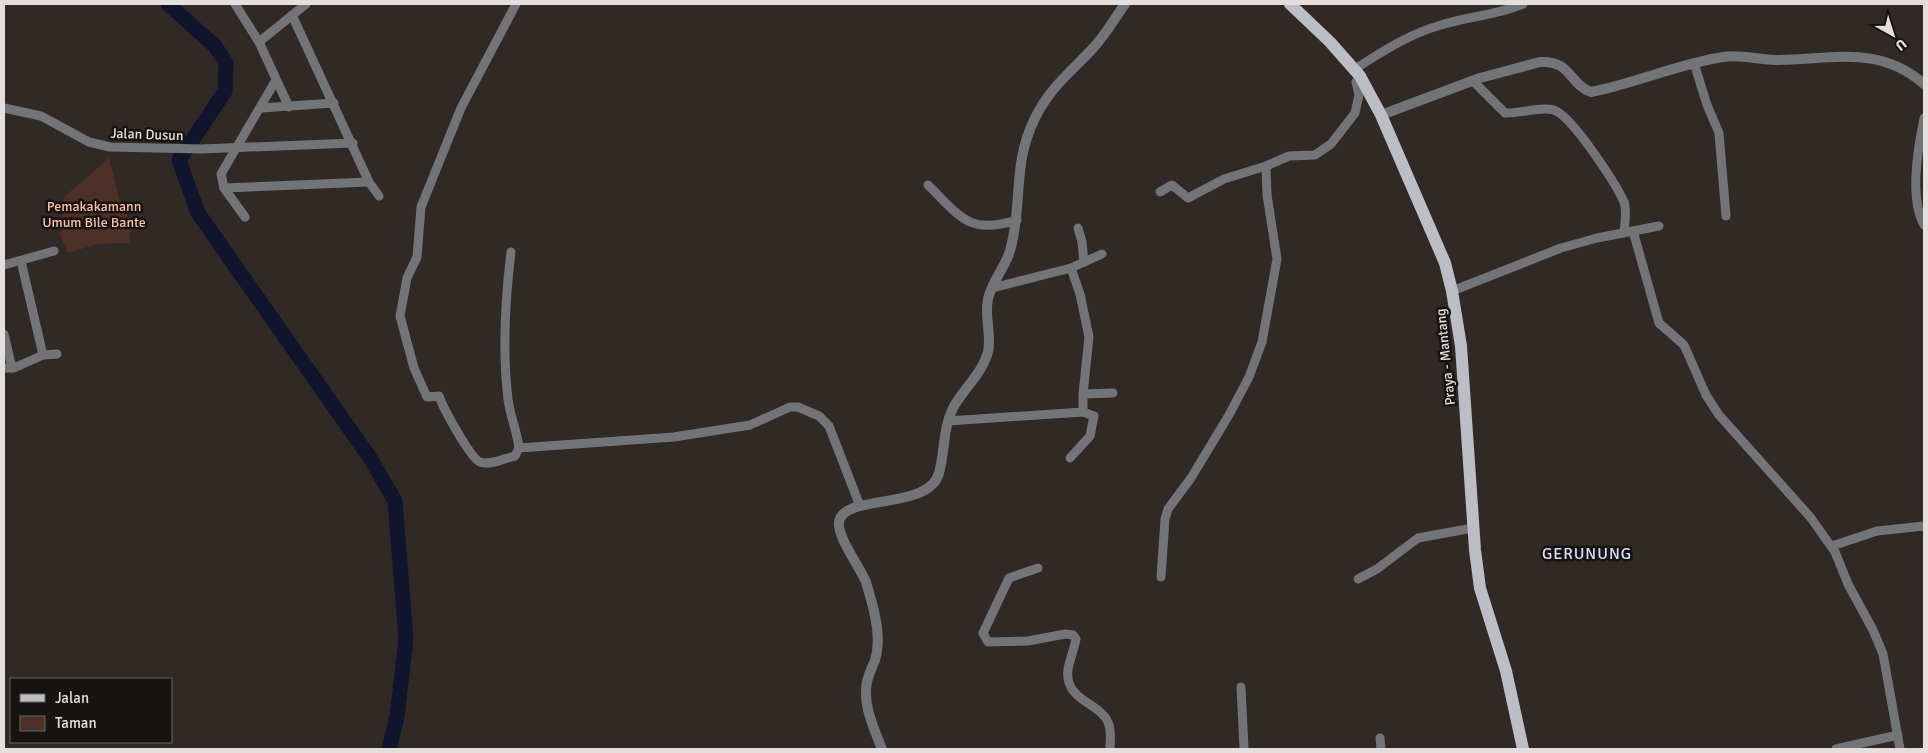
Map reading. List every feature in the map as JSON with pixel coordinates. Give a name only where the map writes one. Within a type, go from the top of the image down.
[{"type":"main road","name":"Praya - Mantang","points":[[1290,4],[1314,25],[1358,73],[1381,115],[1445,263],[1452,291],[1461,346],[1473,528],[1480,588],[1506,671],[1524,749]]},
{"type":"street","points":[[259,42],[306,4]]},
{"type":"street","points":[[511,252],[504,311],[506,364],[508,399],[519,448],[515,456],[488,464],[476,460],[444,410],[439,396],[427,397],[414,368],[400,311],[407,288],[407,278],[417,256],[421,207],[424,198],[461,108],[516,4]]},
{"type":"street","points":[[882,749],[868,708],[866,690],[877,646],[875,617],[865,581],[838,525],[844,513],[860,506],[917,494],[934,485],[939,474],[948,421],[957,401],[986,357],[989,338],[987,305],[992,288],[1010,254],[1017,220],[1018,175],[1022,151],[1036,117],[1063,76],[1096,46],[1125,4]]},
{"type":"street","points":[[1160,192],[1172,185],[1188,198],[1224,179],[1266,166],[1289,156],[1315,155],[1331,144],[1355,113],[1359,95],[1356,81],[1358,73],[1391,46],[1421,31],[1449,22],[1490,16],[1523,4]]},
{"type":"street","points":[[239,6],[259,42],[289,107]]},
{"type":"street","points":[[292,15],[370,182],[379,196]]},
{"type":"street","points":[[1381,115],[1473,81],[1548,61],[1564,67],[1583,88],[1591,92],[1628,84],[1694,63],[1733,56],[1773,60],[1862,56],[1894,64],[1910,71],[1924,84]]},
{"type":"street","points":[[1694,63],[1719,133],[1726,216]]},
{"type":"street","points":[[245,217],[224,188],[221,174],[276,80]]},
{"type":"street","points":[[1473,81],[1505,113],[1552,110],[1562,116],[1590,148],[1616,187],[1625,206],[1629,232],[1659,323],[1684,345],[1706,395],[1719,415],[1760,459],[1832,546],[1848,584],[1881,647],[1888,672],[1900,749]]},
{"type":"street","points":[[261,108],[334,104]]},
{"type":"street","name":"Jalan Dusun","points":[[4,108],[41,116],[99,146],[201,149],[238,146],[353,143]]},
{"type":"street","points":[[1924,118],[1916,189],[1918,211],[1924,226]]},
{"type":"street","points":[[1161,577],[1165,519],[1168,509],[1191,478],[1229,415],[1249,377],[1262,342],[1277,259],[1267,195],[1266,166]]},
{"type":"street","points":[[224,188],[370,182]]},
{"type":"street","points":[[928,185],[967,221],[979,226],[992,227],[1017,220]]},
{"type":"street","points":[[1452,291],[1561,248],[1659,226]]},
{"type":"street","points":[[1078,228],[1083,246],[1084,262]]},
{"type":"street","points":[[4,265],[22,262],[54,252]]},
{"type":"street","points":[[992,288],[1071,268],[1102,254]]},
{"type":"street","points":[[22,262],[43,355]]},
{"type":"street","points":[[1071,268],[1080,294],[1090,337],[1083,394],[1083,412]]},
{"type":"street","points":[[4,334],[8,368],[43,355],[57,354]]},
{"type":"street","points":[[1083,394],[1113,393]]},
{"type":"street","points":[[519,448],[674,437],[750,425],[790,407],[798,407],[819,416],[829,426],[860,506]]},
{"type":"street","points":[[948,421],[1083,412],[1094,416],[1092,433],[1070,458]]},
{"type":"street","points":[[1832,546],[1877,531],[1924,526]]},
{"type":"street","points":[[1358,579],[1377,569],[1418,538],[1473,528]]},
{"type":"street","points":[[1038,568],[1009,578],[983,633],[984,638],[988,642],[1007,642],[1073,635],[1076,639],[1068,670],[1069,679],[1079,699],[1101,713],[1108,722],[1111,733],[1110,749]]},
{"type":"street","points":[[1241,687],[1244,749]]},
{"type":"street","points":[[1836,749],[1898,735]]},
{"type":"street","points":[[1380,738],[1381,749]]},
{"type":"green space","name":"Pemakakamann Umum Bile Bante","points":[[109,158],[119,198],[132,223],[129,243],[97,244],[68,253],[60,235],[64,197]]},
{"type":"waterway","points":[[168,4],[215,46],[226,63],[225,91],[179,160],[198,213],[370,458],[395,501],[406,639],[397,717],[389,749]]},
{"type":"district","name":"GERUNUNG","points":[[1587,553]]}]
